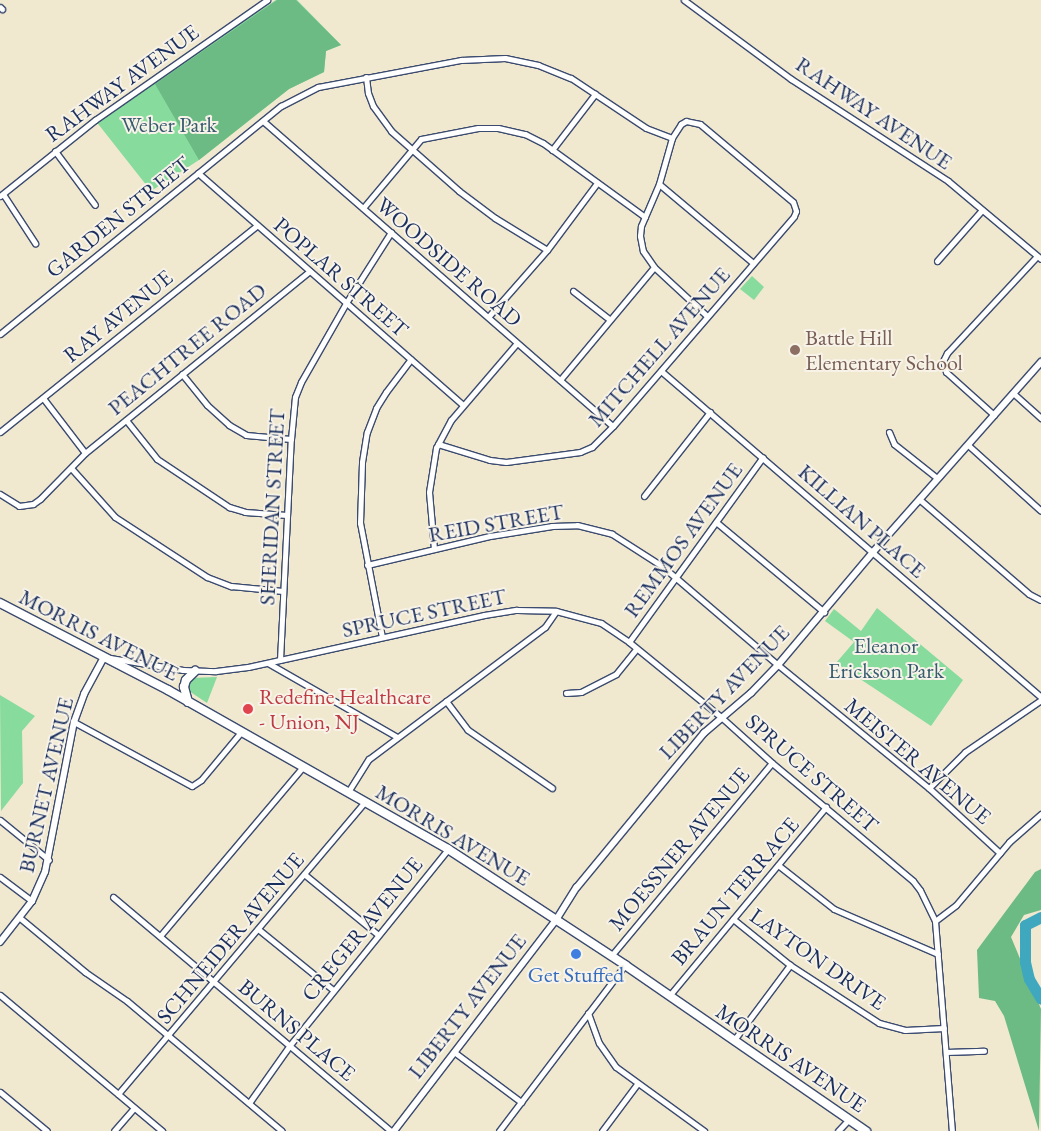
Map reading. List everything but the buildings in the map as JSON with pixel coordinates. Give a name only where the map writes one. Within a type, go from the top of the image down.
[{"type":"main road","name":"MORRIS AVENUE","points":[[0,603],[188,702],[448,849],[611,956],[866,1131]]},
{"type":"main road","points":[[188,702],[184,694],[184,687],[186,680],[195,671]]},
{"type":"street","name":"RAHWAY AVENUE","points":[[1,195],[95,120],[266,0]]},
{"type":"street","name":"RAHWAY AVENUE","points":[[684,0],[804,88],[944,178],[1039,258]]},
{"type":"street","name":"GARDEN STREET","points":[[0,334],[281,106],[303,93],[336,82],[461,60],[505,58],[555,70],[571,78],[646,128],[672,138]]},
{"type":"street","points":[[366,77],[368,93],[376,111],[391,131],[459,191],[488,213],[547,250]]},
{"type":"street","points":[[552,150],[595,94]]},
{"type":"street","name":"MITCHELL AVENUE","points":[[438,444],[490,460],[506,462],[580,452],[601,440],[794,216],[796,211],[793,202],[700,124],[686,121],[681,124],[672,138]]},
{"type":"street","name":"WOODSIDE ROAD","points":[[263,122],[614,426]]},
{"type":"street","points":[[363,208],[421,139],[487,128],[508,129],[525,134],[552,150],[645,217]]},
{"type":"street","points":[[672,138],[659,184],[640,231],[642,246],[654,267],[706,316]]},
{"type":"street","points":[[55,151],[95,205]]},
{"type":"street","name":"POPLAR STREET","points":[[198,173],[463,405]]},
{"type":"street","points":[[489,316],[547,250],[597,183]]},
{"type":"street","points":[[659,184],[753,263]]},
{"type":"street","points":[[1,195],[35,243]]},
{"type":"street","points":[[937,261],[982,210]]},
{"type":"street","name":"RAY AVENUE","points":[[0,432],[257,225]]},
{"type":"street","name":"SHERIDAN STREET","points":[[280,660],[294,404],[301,382],[346,302],[391,232]]},
{"type":"street","points":[[994,415],[949,376],[944,369],[943,361],[947,352],[1039,258]]},
{"type":"street","points":[[560,380],[654,267]]},
{"type":"street","name":"PEACHTREE ROAD","points":[[0,494],[19,506],[33,504],[46,494],[85,453],[310,271]]},
{"type":"street","points":[[573,291],[609,319]]},
{"type":"street","points":[[434,549],[428,492],[432,461],[438,444],[443,432],[463,405],[517,343]]},
{"type":"street","points":[[382,637],[360,522],[359,492],[367,432],[386,392],[411,359]]},
{"type":"street","name":"LIBERTY AVENUE","points":[[393,1131],[556,920],[586,876],[704,733],[751,693],[778,665],[937,478],[968,446],[1041,362]]},
{"type":"street","name":"KILLIAN PLACE","points":[[661,371],[763,457],[1041,699]]},
{"type":"street","points":[[182,374],[207,405],[229,425],[246,435],[291,439]]},
{"type":"street","points":[[1013,393],[1041,418]]},
{"type":"street","points":[[42,398],[85,453]]},
{"type":"street","points":[[644,496],[710,412]]},
{"type":"street","points":[[126,420],[157,459],[229,507],[245,512],[287,515]]},
{"type":"street","points":[[889,432],[894,444],[937,478]]},
{"type":"street","points":[[968,446],[1041,511]]},
{"type":"street","name":"REMMOS AVENUE","points":[[629,642],[763,457]]},
{"type":"street","points":[[71,468],[115,517],[207,578],[232,586],[283,591]]},
{"type":"street","points":[[919,499],[1029,594],[1041,600]]},
{"type":"street","points":[[716,522],[824,612]]},
{"type":"street","name":"REID STREET","points":[[367,565],[490,536],[552,526],[577,525],[602,530],[625,540],[662,566],[676,579]]},
{"type":"street","name":"MEISTER AVENUE","points":[[676,579],[929,788],[1000,853]]},
{"type":"street","name":"SPRUCE STREET","points":[[104,657],[195,671],[233,670],[517,610],[556,611],[601,623],[629,642],[721,717],[772,763],[913,881],[926,898],[935,921],[952,1131]]},
{"type":"street","points":[[348,792],[369,759],[545,627],[556,611]]},
{"type":"street","points":[[566,693],[581,692],[616,674],[636,649]]},
{"type":"street","name":"BURNET AVENUE","points":[[0,942],[20,918],[39,888],[48,860],[74,722],[84,694],[104,657]]},
{"type":"street","points":[[268,663],[397,737]]},
{"type":"street","points":[[929,788],[971,747],[1041,699]]},
{"type":"street","points":[[446,701],[468,730],[552,788]]},
{"type":"street","points":[[74,722],[192,786],[201,780],[241,732]]},
{"type":"street","name":"MOESSNER AVENUE","points":[[611,956],[772,763]]},
{"type":"street","points":[[160,936],[303,767]]},
{"type":"street","name":"SCHNEIDER AVENUE","points":[[118,1094],[365,802]]},
{"type":"street","name":"BRAUN TERRACE","points":[[670,996],[826,807]]},
{"type":"street","points":[[935,921],[956,905],[1019,832],[1041,814]]},
{"type":"street","points":[[0,820],[48,860]]},
{"type":"street","name":"CREGER AVENUE","points":[[249,1103],[290,1045],[333,990],[448,849]]},
{"type":"street","points":[[778,865],[834,909],[938,954]]},
{"type":"street","points":[[304,874],[377,934]]},
{"type":"street","points":[[0,877],[32,901]]},
{"type":"street","name":"BURNS PLACE","points":[[113,896],[393,1131]]},
{"type":"street","points":[[20,918],[85,972],[127,1000],[282,1131]]},
{"type":"street","name":"LAYTON DRIVE","points":[[733,919],[790,965],[885,1026],[905,1030],[944,1028]]},
{"type":"street","points":[[258,929],[333,990]]},
{"type":"street","points":[[499,1131],[624,965]]},
{"type":"street","points":[[734,1040],[790,965]]},
{"type":"street","points":[[0,995],[162,1131]]},
{"type":"street","points":[[588,1013],[606,1055],[616,1067],[703,1131]]},
{"type":"street","points":[[946,1052],[984,1051]]},
{"type":"street","points":[[454,1052],[520,1102]]},
{"type":"street","points":[[602,1131],[637,1084]]},
{"type":"street","points":[[0,1092],[47,1131]]},
{"type":"street","points":[[114,1131],[134,1108]]},
{"type":"street","points":[[838,1131],[849,1119]]},
{"type":"green space","name":"Weber Park","points":[[276,0],[297,0],[341,45],[326,51],[324,72],[289,89],[199,160],[151,191],[95,120]]},
{"type":"green space","name":"Weber Park","points":[[277,0],[296,0],[341,45],[326,51],[324,72],[289,89],[199,160],[155,84]]},
{"type":"green space","points":[[752,276],[764,287],[754,300],[740,289]]},
{"type":"green space","name":"Eleanor Erickson Park","points":[[877,608],[963,680],[931,726],[836,663],[854,642],[825,621],[834,609],[861,631]]},
{"type":"green space","points":[[217,677],[207,703],[189,691],[188,681],[191,678]]},
{"type":"green space","points":[[0,695],[35,716],[22,731],[23,783],[1,811]]},
{"type":"green space","points":[[1041,869],[1041,910],[1024,915],[1011,937],[1041,1009],[1039,1131],[1004,1016],[995,1001],[979,998],[977,950],[1035,872]]},
{"type":"waterway","points":[[1041,917],[1025,925],[1025,962],[1029,979],[1041,999]]},
{"type":"place","name":"Battle Hill Elementary School","points":[[795,350]]},
{"type":"place","name":"Redefine Healthcare - Union, NJ","points":[[248,709]]},
{"type":"place","name":"Get Stuffed","points":[[576,954]]}]
